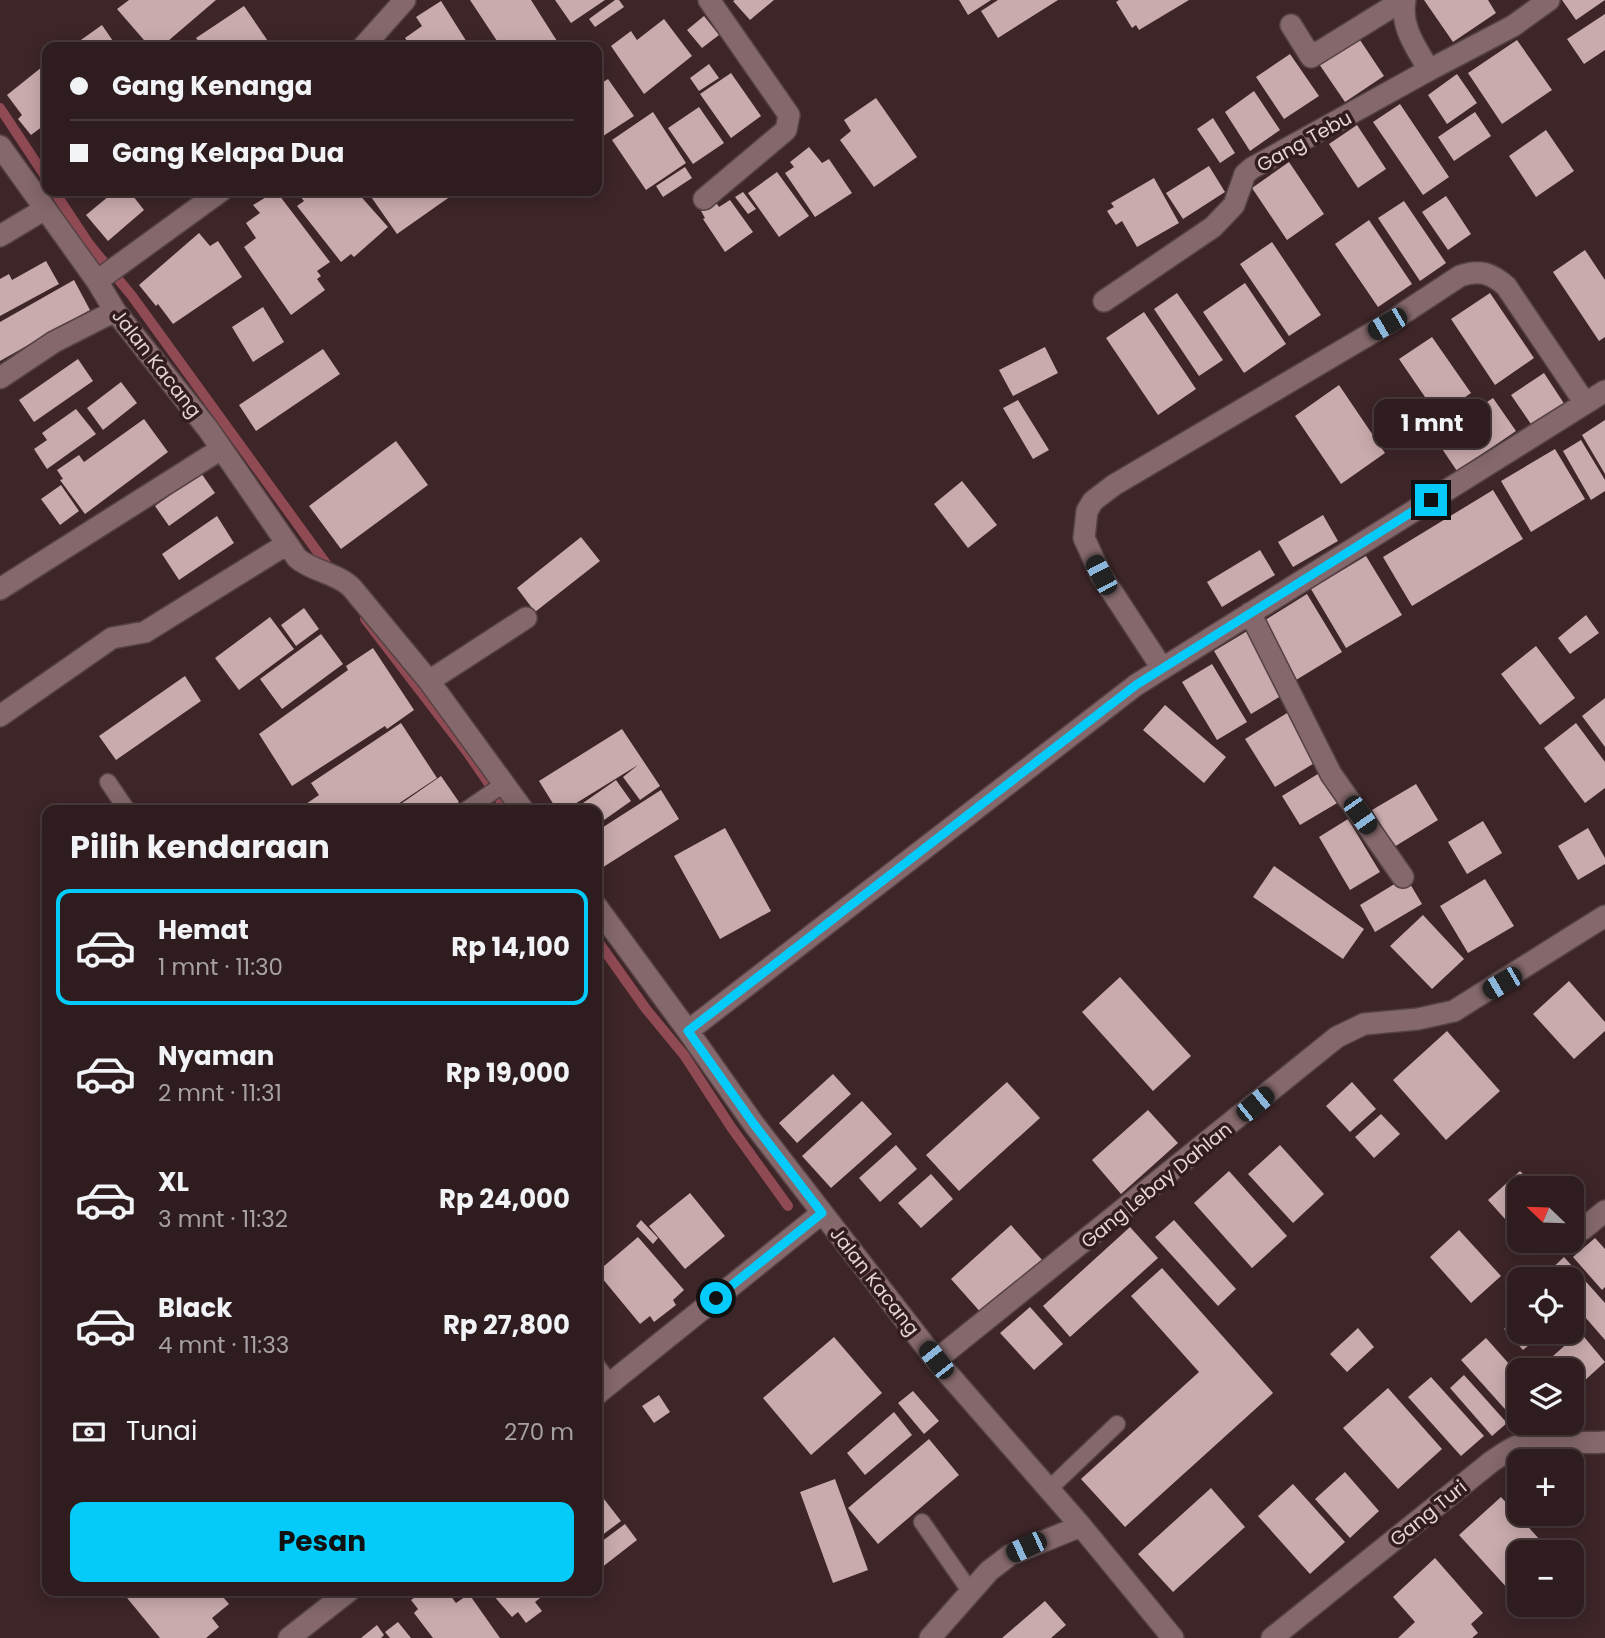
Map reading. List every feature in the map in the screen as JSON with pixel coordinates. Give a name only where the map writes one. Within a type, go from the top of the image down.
[{"type":"street","points":[[367,42],[405,0]]},
{"type":"street","points":[[704,199],[786,130],[789,115],[709,0]]},
{"type":"street","points":[[1291,25],[1311,57],[1404,0]]},
{"type":"street","points":[[1404,0],[1402,15],[1429,70]]},
{"type":"street","name":"Gang Tebu","points":[[1104,301],[1213,227],[1234,205],[1245,174],[1252,168],[1513,26],[1549,0]]},
{"type":"street","name":"Jalan Kacang","points":[[0,146],[45,209],[102,277],[115,311],[222,449],[297,558],[306,566],[342,580],[352,588],[429,681]]},
{"type":"street","points":[[102,277],[214,196]]},
{"type":"street","points":[[0,236],[45,209]]},
{"type":"street","points":[[1162,667],[1101,575],[1084,538],[1087,511],[1093,501],[1114,485],[1387,324],[1460,276],[1472,272],[1482,271],[1495,276],[1506,286],[1586,403]]},
{"type":"street","points":[[0,378],[54,342],[115,311]]},
{"type":"street","points":[[688,1031],[1065,738],[1162,667],[1605,391]]},
{"type":"street","points":[[0,589],[222,449]]},
{"type":"street","points":[[0,716],[112,638],[145,632],[287,544]]},
{"type":"street","points":[[1250,613],[1331,774],[1403,877]]},
{"type":"street","points":[[518,805],[499,788],[429,681],[526,618]]},
{"type":"street","name":"Jalan Kacang","points":[[602,914],[753,1123],[936,1360],[1081,1526],[1173,1638]]},
{"type":"street","name":"Gang Lebay Dahlan","points":[[936,1360],[1337,1037],[1364,1024],[1419,1019],[1454,1011],[1605,916]]},
{"type":"street","points":[[1584,1228],[1605,1211]]},
{"type":"street","points":[[603,1389],[822,1213]]},
{"type":"street","name":"Gang Turi","points":[[1272,1638],[1491,1462],[1518,1445],[1541,1441],[1605,1442]]},
{"type":"street","points":[[930,1638],[989,1570],[1010,1555],[1081,1526]]},
{"type":"street","points":[[289,1638],[343,1596]]},
{"type":"lane","points":[[108,782],[124,805]]},
{"type":"lane","points":[[474,805],[499,788]]},
{"type":"lane","points":[[1049,1489],[1117,1424]]},
{"type":"lane","points":[[922,1522],[970,1591]]},
{"type":"building","points":[[129,0],[216,0],[167,42],[146,42],[117,9]]},
{"type":"building","points":[[470,0],[531,0],[557,41],[555,42],[498,42]]},
{"type":"building","points":[[555,0],[605,0],[571,23]]},
{"type":"building","points":[[615,0],[619,0],[624,7],[595,27],[589,19]]},
{"type":"building","points":[[774,0],[750,20],[733,1]]},
{"type":"building","points":[[959,0],[991,0],[968,15]]},
{"type":"building","points":[[998,0],[1058,0],[998,38],[981,11]]},
{"type":"building","points":[[1189,0],[1139,30],[1136,25],[1132,28],[1116,2]]},
{"type":"building","points":[[1424,0],[1488,0],[1496,13],[1453,42]]},
{"type":"building","points":[[1562,0],[1605,0],[1576,20]]},
{"type":"building","points":[[441,1],[467,42],[408,42],[405,38],[422,26],[416,17]]},
{"type":"building","points":[[244,6],[269,42],[199,42],[196,38]]},
{"type":"building","points":[[1605,14],[1605,50],[1584,64],[1567,39]]},
{"type":"building","points":[[704,16],[719,35],[702,48],[687,30]]},
{"type":"building","points":[[664,19],[692,56],[644,94],[611,46],[631,31],[637,40]]},
{"type":"building","points":[[102,25],[114,42],[78,42]]},
{"type":"building","points":[[1356,34],[1384,76],[1345,102],[1317,61]]},
{"type":"building","points":[[1517,40],[1552,90],[1502,124],[1468,73]]},
{"type":"building","points":[[1290,54],[1319,96],[1284,119],[1256,77]]},
{"type":"building","points":[[709,64],[719,78],[699,91],[690,78]]},
{"type":"building","points":[[42,67],[42,127],[31,135],[18,119],[22,115],[7,95]]},
{"type":"building","points":[[731,73],[761,116],[731,138],[700,94]]},
{"type":"building","points":[[1457,74],[1477,103],[1447,124],[1428,95]]},
{"type":"building","points":[[608,79],[634,116],[602,137],[602,83]]},
{"type":"building","points":[[1254,91],[1280,130],[1250,151],[1225,112]]},
{"type":"building","points":[[876,98],[917,157],[874,187],[840,140],[851,131],[844,120]]},
{"type":"building","points":[[1400,104],[1449,177],[1423,195],[1373,122]]},
{"type":"building","points":[[699,107],[724,143],[693,164],[668,128]]},
{"type":"building","points":[[653,112],[686,163],[646,190],[612,140]]},
{"type":"building","points":[[1475,112],[1491,136],[1454,161],[1438,137]]},
{"type":"building","points":[[1213,118],[1235,153],[1220,163],[1197,129]]},
{"type":"building","points":[[1357,125],[1386,169],[1358,188],[1329,144]]},
{"type":"building","points":[[1546,130],[1574,171],[1536,197],[1509,156]]},
{"type":"building","points":[[809,147],[822,163],[829,159],[852,193],[815,217],[785,173],[794,167],[790,162]]},
{"type":"building","points":[[1289,162],[1324,214],[1287,240],[1252,188]]},
{"type":"building","points":[[1209,166],[1225,192],[1183,219],[1166,193]]},
{"type":"building","points":[[685,167],[692,178],[663,197],[656,186]]},
{"type":"building","points":[[777,172],[809,216],[779,237],[748,193]]},
{"type":"building","points":[[1154,178],[1179,223],[1137,247],[1122,221],[1116,225],[1107,211],[1114,207],[1111,203]]},
{"type":"building","points":[[743,192],[756,209],[748,214],[735,197]]},
{"type":"building","points":[[109,196],[133,196],[144,210],[108,241],[86,215]]},
{"type":"building","points":[[268,196],[280,196],[330,262],[317,271],[321,276],[317,279],[325,290],[291,315],[244,247],[256,238],[246,223],[260,213],[253,205]]},
{"type":"building","points":[[300,196],[360,196],[388,227],[354,257],[351,254],[341,262],[297,206],[304,201]]},
{"type":"building","points":[[370,196],[451,196],[397,234]]},
{"type":"building","points":[[1446,196],[1471,234],[1448,250],[1422,212]]},
{"type":"building","points":[[730,200],[753,232],[725,252],[703,219],[705,218],[701,211],[715,201],[719,207]]},
{"type":"building","points":[[1404,201],[1446,263],[1420,281],[1378,218]]},
{"type":"building","points":[[1369,220],[1412,284],[1378,307],[1335,244]]},
{"type":"building","points":[[199,233],[210,246],[218,241],[242,277],[173,324],[139,285]]},
{"type":"building","points":[[1272,242],[1321,315],[1289,336],[1240,264]]},
{"type":"building","points":[[1585,250],[1605,280],[1605,337],[1599,341],[1553,272]]},
{"type":"building","points":[[46,261],[59,284],[0,316],[0,279],[9,274],[12,280]]},
{"type":"building","points":[[74,280],[90,310],[0,361],[0,322]]},
{"type":"building","points":[[1245,283],[1286,344],[1244,373],[1203,312]]},
{"type":"building","points":[[1177,293],[1223,360],[1199,376],[1154,309]]},
{"type":"building","points":[[1490,293],[1534,358],[1495,385],[1451,319]]},
{"type":"building","points":[[263,307],[284,342],[253,362],[232,327]]},
{"type":"building","points":[[1144,312],[1196,389],[1158,415],[1106,338]]},
{"type":"building","points":[[1432,337],[1471,393],[1438,416],[1399,359]]},
{"type":"building","points":[[1045,347],[1058,373],[1013,396],[999,370]]},
{"type":"building","points":[[323,349],[340,374],[256,431],[239,405]]},
{"type":"building","points":[[78,359],[93,381],[34,422],[19,400]]},
{"type":"building","points":[[1544,373],[1565,405],[1533,427],[1511,395]]},
{"type":"building","points":[[121,382],[137,403],[103,430],[87,408]]},
{"type":"building","points":[[1339,385],[1385,453],[1341,484],[1295,416]]},
{"type":"building","points":[[1493,398],[1516,431],[1457,471],[1434,437]]},
{"type":"building","points":[[1018,400],[1049,450],[1033,459],[1003,408]]},
{"type":"building","points":[[76,409],[96,434],[47,469],[34,449],[47,440],[42,433]]},
{"type":"building","points":[[144,419],[168,452],[85,514],[60,480],[63,479],[57,470],[79,455],[84,462]]},
{"type":"building","points":[[1605,420],[1605,474],[1582,435]]},
{"type":"building","points":[[1581,440],[1605,480],[1605,491],[1591,500],[1563,451]]},
{"type":"building","points":[[396,441],[428,485],[341,549],[309,506]]},
{"type":"building","points":[[1555,449],[1585,499],[1531,532],[1501,481]]},
{"type":"building","points":[[201,473],[215,493],[169,526],[155,506]]},
{"type":"building","points":[[962,481],[997,525],[968,548],[934,504]]},
{"type":"building","points":[[61,485],[79,511],[60,525],[41,499]]},
{"type":"building","points":[[1493,490],[1523,539],[1412,606],[1383,557]]},
{"type":"building","points":[[1323,515],[1338,541],[1293,567],[1278,542]]},
{"type":"building","points":[[217,516],[234,543],[179,580],[162,554]]},
{"type":"building","points":[[581,537],[600,561],[535,612],[517,588]]},
{"type":"building","points":[[1260,550],[1275,575],[1222,607],[1207,582]]},
{"type":"building","points":[[1366,556],[1402,615],[1346,648],[1311,589]]},
{"type":"building","points":[[1307,594],[1342,652],[1296,680],[1262,622]]},
{"type":"building","points":[[304,608],[319,629],[296,646],[281,625]]},
{"type":"building","points":[[1586,615],[1599,633],[1570,654],[1558,638]]},
{"type":"building","points":[[270,617],[294,649],[239,690],[215,658]]},
{"type":"building","points":[[1249,630],[1286,693],[1251,714],[1214,651]]},
{"type":"building","points":[[321,634],[343,664],[282,709],[260,679]]},
{"type":"building","points":[[1536,646],[1575,698],[1540,725],[1501,674]]},
{"type":"building","points":[[373,648],[414,710],[292,786],[259,734],[348,670],[346,666]]},
{"type":"building","points":[[1212,664],[1247,722],[1217,740],[1182,682]]},
{"type":"building","points":[[185,676],[201,701],[116,760],[99,736]]},
{"type":"building","points":[[1605,698],[1605,747],[1582,716]]},
{"type":"building","points":[[1165,705],[1226,757],[1204,783],[1143,730]]},
{"type":"building","points":[[1292,710],[1321,759],[1275,787],[1245,739]]},
{"type":"building","points":[[401,723],[437,778],[396,805],[304,805],[319,795],[311,783]]},
{"type":"building","points":[[1576,723],[1605,762],[1605,788],[1585,803],[1544,748]]},
{"type":"building","points":[[622,729],[660,786],[640,800],[623,777],[638,765],[573,805],[554,805],[539,781]]},
{"type":"building","points":[[1326,769],[1344,799],[1300,825],[1282,796]]},
{"type":"building","points":[[441,776],[459,802],[454,805],[399,805]]},
{"type":"building","points":[[616,780],[631,801],[602,821],[602,805],[580,805]]},
{"type":"building","points":[[1416,784],[1438,820],[1394,847],[1372,810]]},
{"type":"building","points":[[661,790],[679,819],[602,868],[602,828]]},
{"type":"building","points":[[1348,819],[1380,872],[1350,890],[1319,837]]},
{"type":"building","points":[[1483,821],[1502,853],[1467,874],[1448,842]]},
{"type":"building","points":[[725,828],[771,911],[720,939],[674,856]]},
{"type":"building","points":[[1588,828],[1605,858],[1605,864],[1578,880],[1558,846]]},
{"type":"building","points":[[1274,866],[1364,929],[1343,959],[1253,897]]},
{"type":"building","points":[[1406,877],[1422,904],[1375,932],[1360,905]]},
{"type":"building","points":[[1485,879],[1514,926],[1468,953],[1440,906]]},
{"type":"building","points":[[1423,915],[1464,959],[1432,989],[1390,946]]},
{"type":"building","points":[[1120,977],[1191,1056],[1153,1091],[1082,1012]]},
{"type":"building","points":[[1569,981],[1605,1022],[1605,1031],[1574,1059],[1533,1014]]},
{"type":"building","points":[[1447,1031],[1500,1091],[1446,1140],[1393,1080]]},
{"type":"building","points":[[833,1074],[851,1094],[797,1143],[779,1123]]},
{"type":"building","points":[[1007,1082],[1040,1118],[959,1191],[926,1155]]},
{"type":"building","points":[[1352,1082],[1376,1109],[1350,1132],[1326,1106]]},
{"type":"building","points":[[862,1101],[892,1134],[831,1188],[802,1156]]},
{"type":"building","points":[[1148,1110],[1178,1143],[1121,1194],[1092,1160]]},
{"type":"building","points":[[1381,1114],[1400,1134],[1374,1158],[1355,1137]]},
{"type":"building","points":[[896,1145],[917,1169],[880,1202],[859,1178]]},
{"type":"building","points":[[1280,1145],[1324,1194],[1293,1223],[1248,1174]]},
{"type":"building","points":[[1229,1171],[1287,1236],[1252,1268],[1194,1203]]},
{"type":"building","points":[[931,1174],[953,1199],[921,1228],[898,1203]]},
{"type":"building","points":[[1507,1183],[1505,1219],[1488,1200]]},
{"type":"building","points":[[690,1193],[725,1236],[685,1269],[649,1226]]},
{"type":"building","points":[[641,1220],[658,1238],[653,1244],[636,1226]]},
{"type":"building","points":[[1174,1220],[1236,1289],[1218,1306],[1155,1237]]},
{"type":"building","points":[[1011,1225],[1043,1261],[983,1315],[951,1279]]},
{"type":"building","points":[[1130,1227],[1158,1258],[1070,1337],[1043,1306]]},
{"type":"building","points":[[1459,1230],[1501,1276],[1471,1303],[1430,1257]]},
{"type":"building","points":[[638,1237],[684,1290],[673,1300],[676,1305],[654,1322],[650,1316],[640,1324],[602,1278],[602,1268]]},
{"type":"building","points":[[1595,1238],[1605,1249],[1605,1287],[1602,1290],[1573,1257],[1578,1253],[1584,1253],[1584,1248]]},
{"type":"building","points":[[1564,1257],[1573,1267],[1553,1267]]},
{"type":"building","points":[[1162,1268],[1273,1393],[1125,1527],[1081,1479],[1199,1372],[1131,1296]]},
{"type":"building","points":[[1584,1279],[1605,1303],[1605,1340],[1584,1316]]},
{"type":"building","points":[[1030,1307],[1063,1344],[1034,1370],[1000,1333]]},
{"type":"building","points":[[1358,1328],[1374,1347],[1347,1372],[1330,1354]]},
{"type":"building","points":[[834,1337],[882,1393],[811,1455],[763,1398]]},
{"type":"building","points":[[1584,1337],[1605,1362],[1584,1381],[1584,1358],[1551,1358],[1566,1344],[1584,1344]]},
{"type":"building","points":[[1486,1338],[1507,1362],[1507,1411],[1461,1360]]},
{"type":"building","points":[[1518,1344],[1530,1344],[1523,1350]]},
{"type":"building","points":[[1464,1375],[1507,1423],[1492,1436],[1450,1388]]},
{"type":"building","points":[[1431,1377],[1484,1436],[1461,1456],[1408,1397]]},
{"type":"building","points":[[1388,1388],[1442,1449],[1398,1489],[1343,1428]]},
{"type":"building","points":[[913,1391],[939,1421],[924,1434],[898,1403]]},
{"type":"building","points":[[659,1395],[670,1412],[654,1423],[642,1406]]},
{"type":"building","points":[[894,1412],[912,1435],[865,1475],[847,1453]]},
{"type":"building","points":[[929,1439],[959,1475],[878,1544],[848,1508]]},
{"type":"building","points":[[1345,1472],[1379,1511],[1350,1538],[1315,1499]]},
{"type":"building","points":[[835,1479],[868,1570],[833,1583],[800,1492]]},
{"type":"building","points":[[1293,1484],[1345,1542],[1310,1574],[1258,1516]]},
{"type":"building","points":[[1211,1488],[1245,1527],[1173,1592],[1138,1554]]},
{"type":"building","points":[[602,1496],[621,1521],[602,1535]]},
{"type":"building","points":[[1501,1497],[1507,1504],[1507,1526],[1527,1526],[1540,1540],[1507,1540],[1507,1588],[1459,1535]]},
{"type":"building","points":[[625,1524],[637,1540],[602,1567],[602,1541]]},
{"type":"building","points":[[1435,1558],[1483,1613],[1471,1624],[1478,1633],[1472,1638],[1398,1638],[1415,1622],[1393,1597]]},
{"type":"building","points":[[125,1596],[222,1596],[229,1604],[212,1618],[219,1627],[206,1638],[160,1638]]},
{"type":"building","points":[[417,1596],[451,1596],[456,1603],[470,1596],[500,1638],[433,1638],[414,1613],[418,1609],[411,1600]]},
{"type":"building","points":[[494,1596],[543,1596],[535,1602],[542,1611],[526,1623],[518,1612],[512,1617]]},
{"type":"building","points":[[1045,1601],[1066,1625],[1051,1638],[1002,1638]]},
{"type":"building","points":[[398,1622],[411,1638],[390,1638],[385,1632]]},
{"type":"building","points":[[377,1625],[384,1635],[381,1638],[361,1638]]},
{"type":"waterway","points":[[0,108],[42,171]]},
{"type":"waterway","points":[[57,196],[89,244],[132,296],[330,569]]},
{"type":"waterway","points":[[365,619],[467,752],[504,805]]},
{"type":"waterway","points":[[602,947],[646,1009],[684,1055],[731,1127],[788,1206]]},
{"type":"route","points":[[716,1298],[822,1213],[753,1123],[688,1031],[1136,685],[1431,500]]}]
